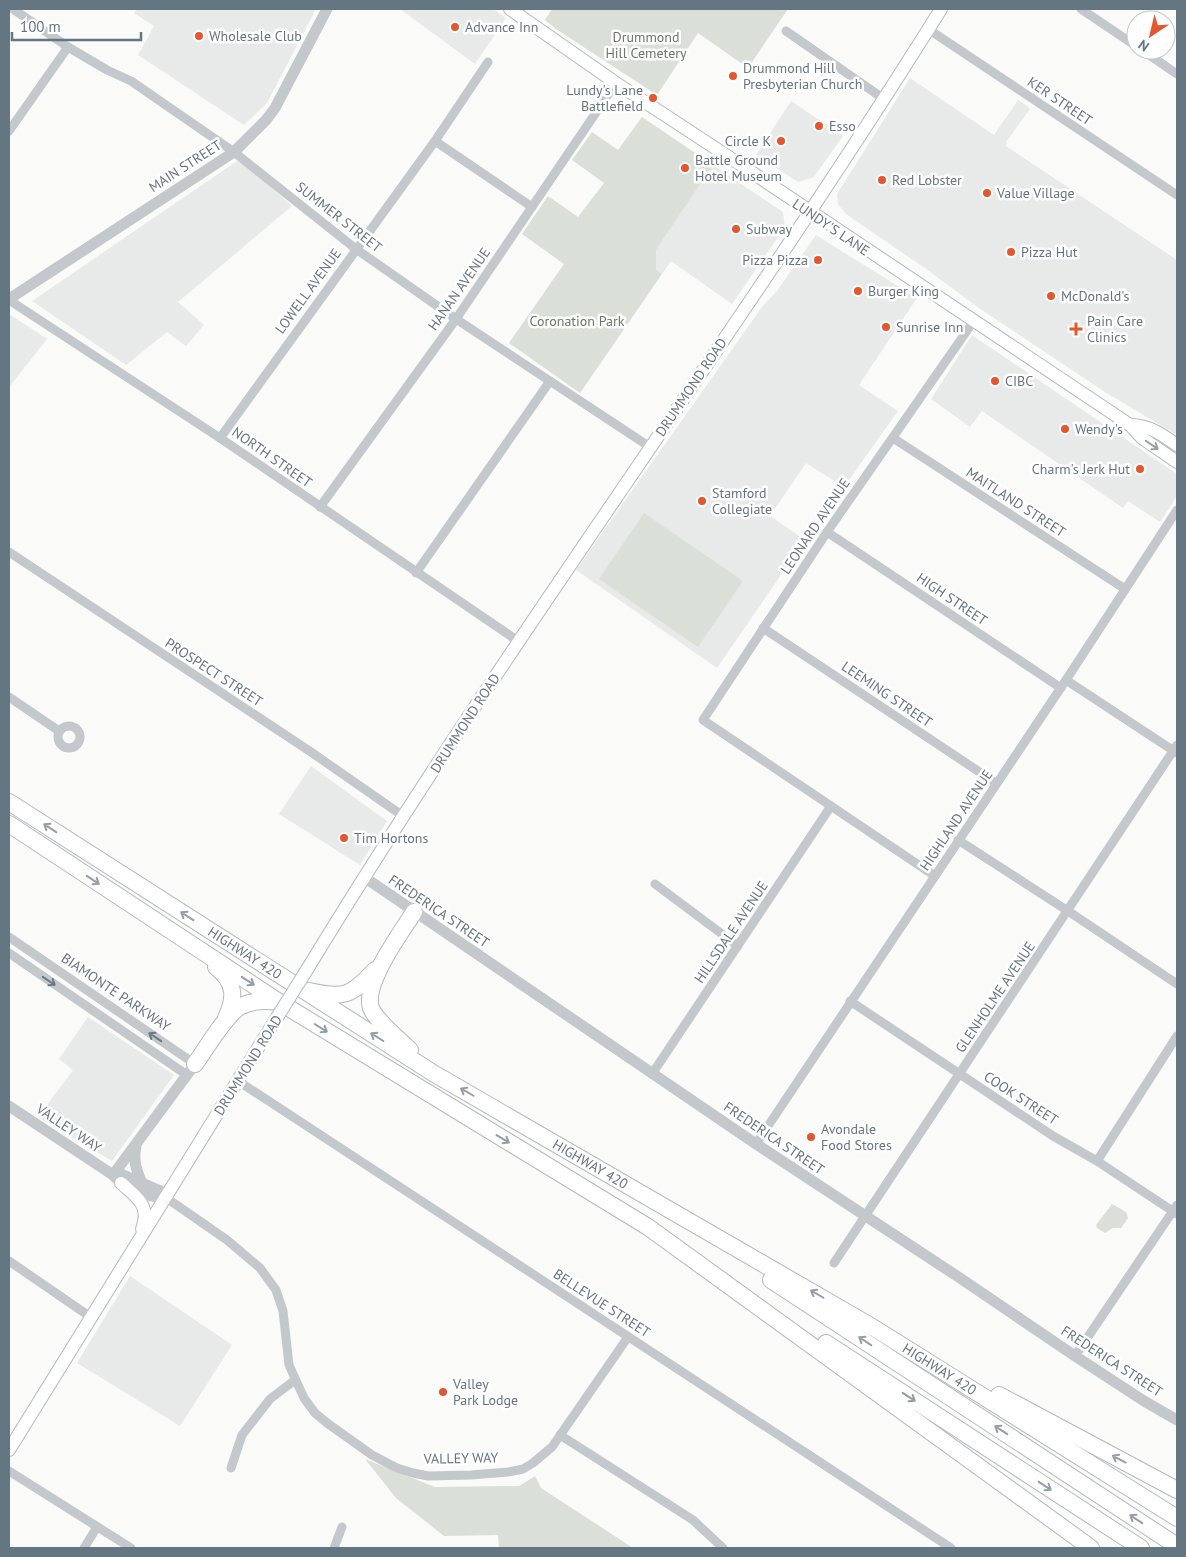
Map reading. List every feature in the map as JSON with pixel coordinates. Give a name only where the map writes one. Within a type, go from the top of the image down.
[{"type":"highway","name":"HIGHWAY 420","points":[[9,802],[301,990],[433,1072],[874,1328],[1177,1518]]},
{"type":"highway","name":"HIGHWAY 420","points":[[9,824],[279,1002],[648,1227],[1091,1548]]},
{"type":"highway","points":[[414,912],[383,961],[370,986],[371,1008],[385,1026],[433,1072]]},
{"type":"highway","points":[[191,1070],[222,1025],[231,1006],[232,998],[232,990],[228,980],[192,945]]},
{"type":"highway","points":[[301,990],[328,995],[348,993],[363,983],[383,961]]},
{"type":"highway","points":[[222,1025],[240,1007],[265,1000],[279,1002]]},
{"type":"highway","points":[[616,1178],[1177,1546]]},
{"type":"highway","points":[[648,1227],[1141,1548]]},
{"type":"highway","points":[[874,1328],[1177,1490]]},
{"type":"main road","name":"LUNDY'S LANE","points":[[510,9],[616,83],[1130,425],[1142,438],[1177,462]]},
{"type":"main road","name":"DRUMMOND ROAD","points":[[11,1442],[92,1318],[135,1245],[364,877],[518,641],[884,99],[941,9]]},
{"type":"main road","name":"LUNDY'S LANE","points":[[1130,425],[1146,427],[1177,444]]},
{"type":"main road","points":[[117,1179],[141,1202],[145,1210],[146,1219],[135,1245]]},
{"type":"street","name":"SUMMER STREET","points":[[13,9],[68,47],[107,70],[131,81],[234,152],[356,249],[456,319],[650,447]]},
{"type":"street","name":"MAIN STREET","points":[[9,300],[234,152],[275,108],[327,9]]},
{"type":"street","points":[[1081,9],[1126,39]]},
{"type":"street","name":"KER STREET","points":[[928,30],[1177,195]]},
{"type":"street","points":[[786,31],[884,99]]},
{"type":"street","points":[[9,131],[68,47]]},
{"type":"street","points":[[1157,60],[1177,74]]},
{"type":"street","name":"LOWELL AVENUE","points":[[220,438],[435,141],[488,62]]},
{"type":"street","name":"HANAN AVENUE","points":[[320,507],[456,319],[616,83]]},
{"type":"street","points":[[435,141],[532,207]]},
{"type":"street","name":"NORTH STREET","points":[[9,300],[220,438],[518,641]]},
{"type":"street","name":"LEONARD AVENUE","points":[[832,806],[731,741],[703,720],[827,532],[973,322]]},
{"type":"street","points":[[416,573],[550,381]]},
{"type":"street","name":"MAITLAND STREET","points":[[893,438],[1125,589]]},
{"type":"street","name":"HIGHLAND AVENUE","points":[[756,1144],[1064,684],[1177,510]]},
{"type":"street","name":"HIGH STREET","points":[[827,532],[1064,684],[1176,750]]},
{"type":"street","name":"PROSPECT STREET","points":[[9,552],[311,752],[404,816]]},
{"type":"street","name":"LEEMING STREET","points":[[763,628],[996,784]]},
{"type":"street","points":[[9,698],[59,731]]},
{"type":"street","name":"GLENHOLME AVENUE","points":[[834,1262],[1176,750]]},
{"type":"street","points":[[832,806],[935,876]]},
{"type":"street","name":"HILLSDALE AVENUE","points":[[652,1074],[832,806]]},
{"type":"street","points":[[958,840],[1177,984]]},
{"type":"street","name":"FREDERICA STREET","points":[[364,877],[756,1144],[1075,1356],[1144,1401],[1176,1418]]},
{"type":"street","points":[[656,884],[738,946]]},
{"type":"street","name":"BIAMONTE PARKWAY","points":[[9,937],[191,1070]]},
{"type":"street","name":"BIAMONTE PARKWAY","points":[[9,954],[191,1070]]},
{"type":"street","name":"COOK STREET","points":[[850,1001],[1053,1136],[1176,1210]]},
{"type":"street","points":[[1096,1161],[1177,1036]]},
{"type":"street","points":[[117,1179],[141,1137],[191,1070]]},
{"type":"street","name":"BELLEVUE STREET","points":[[238,1081],[951,1548]]},
{"type":"street","name":"VALLEY WAY","points":[[9,1106],[117,1179],[157,1198],[165,1197]]},
{"type":"street","points":[[141,1137],[134,1157],[136,1171],[142,1183]]},
{"type":"street","name":"VALLEY WAY","points":[[117,1179],[122,1174],[161,1191],[165,1197],[227,1240],[260,1268],[276,1290],[283,1311],[289,1365],[304,1398],[315,1413],[326,1423],[372,1455],[397,1468],[413,1473],[428,1476],[470,1475],[523,1468],[533,1464],[560,1435],[628,1337]]},
{"type":"street","points":[[1075,1356],[1176,1210]]},
{"type":"street","points":[[9,1261],[92,1318]]},
{"type":"street","points":[[231,1468],[242,1435],[270,1399],[295,1380]]},
{"type":"street","points":[[560,1435],[693,1520],[723,1548]]},
{"type":"street","points":[[9,1471],[130,1548]]},
{"type":"street","points":[[334,1548],[342,1527]]},
{"type":"street","points":[[84,1548],[97,1528]]},
{"type":"shaded area","points":[[137,9],[316,9],[267,103],[244,125],[138,55],[154,26],[134,13]]},
{"type":"shaded area","points":[[400,9],[493,9],[506,18],[475,64]]},
{"type":"shaded area","points":[[910,78],[994,135],[1018,100],[1027,106],[1030,109],[1006,142],[1006,146],[1177,260],[1177,435],[1105,392],[979,308],[846,214],[838,204],[837,194]]},
{"type":"shaded area","points":[[791,101],[843,136],[814,177],[798,182],[756,155]]},
{"type":"shaded area","points":[[240,159],[292,206],[178,302],[204,325],[186,346],[167,332],[126,365],[32,301]]},
{"type":"shaded area","points":[[713,165],[783,212],[785,227],[732,304],[671,261],[662,274],[656,270],[656,250]]},
{"type":"shaded area","name":"Stamford Collegiate","points":[[816,235],[917,298],[859,385],[898,411],[844,487],[806,463],[770,516],[805,540],[717,668],[576,570],[762,307],[777,291]]},
{"type":"shaded area","points":[[9,314],[47,339],[9,387]]},
{"type":"shaded area","points":[[972,335],[1177,474],[1177,496],[1160,522],[1128,501],[1123,508],[982,411],[970,427],[931,399]]},
{"type":"shaded area","points":[[311,766],[387,821],[360,865],[279,814]]},
{"type":"shaded area","points":[[88,1017],[174,1075],[112,1161],[38,1117],[73,1070],[59,1059]]},
{"type":"shaded area","points":[[130,1276],[232,1345],[180,1426],[77,1363]]},
{"type":"green space","name":"Drummond Hill Cemetery","points":[[552,9],[788,9],[748,68],[698,33],[657,95],[545,20]]},
{"type":"green space","name":"Coronation Park","points":[[642,117],[713,165],[656,250],[656,270],[662,274],[580,393],[509,343],[564,264],[522,234],[548,196],[578,217],[604,183],[572,160],[592,132],[618,150]]},
{"type":"green space","points":[[644,513],[743,581],[698,647],[599,579]]},
{"type":"green space","points":[[1112,1204],[1126,1212],[1128,1218],[1121,1228],[1113,1228],[1105,1233],[1097,1228],[1096,1225]]},
{"type":"green space","points":[[365,1459],[435,1487],[519,1486],[535,1476],[541,1488],[633,1548],[499,1548],[498,1535],[444,1536],[396,1498]]},
{"type":"place","name":"Advance Inn","points":[[455,27]]},
{"type":"place","name":"Wholesale Club","points":[[199,36]]},
{"type":"place","name":"Drummond Hill Presbyterian Church","points":[[733,76]]},
{"type":"place","name":"Lundy's Lane Battlefield","points":[[653,98]]},
{"type":"place","name":"Esso","points":[[819,126]]},
{"type":"place","name":"Circle K","points":[[781,141]]},
{"type":"place","name":"Battle Ground Hotel Museum","points":[[685,168]]},
{"type":"place","name":"Red Lobster","points":[[882,180]]},
{"type":"place","name":"Value Village","points":[[987,193]]},
{"type":"place","name":"Subway","points":[[736,229]]},
{"type":"place","name":"Pizza Hut","points":[[1011,252]]},
{"type":"place","name":"Pizza Pizza","points":[[818,260]]},
{"type":"place","name":"Burger King","points":[[858,291]]},
{"type":"place","name":"McDonald's","points":[[1051,296]]},
{"type":"place","name":"Sunrise Inn","points":[[886,327]]},
{"type":"place","name":"Pain Care Clinics","points":[[1076,329]]},
{"type":"place","name":"CIBC","points":[[995,381]]},
{"type":"place","name":"Wendy's","points":[[1065,429]]},
{"type":"place","name":"Charm's Jerk Hut","points":[[1140,469]]},
{"type":"place","name":"Stamford Collegiate","points":[[702,501]]},
{"type":"place","name":"Tim Hortons","points":[[344,838]]},
{"type":"place","name":"Avondale Food Stores","points":[[811,1137]]},
{"type":"place","name":"Valley Park Lodge","points":[[443,1392]]}]
